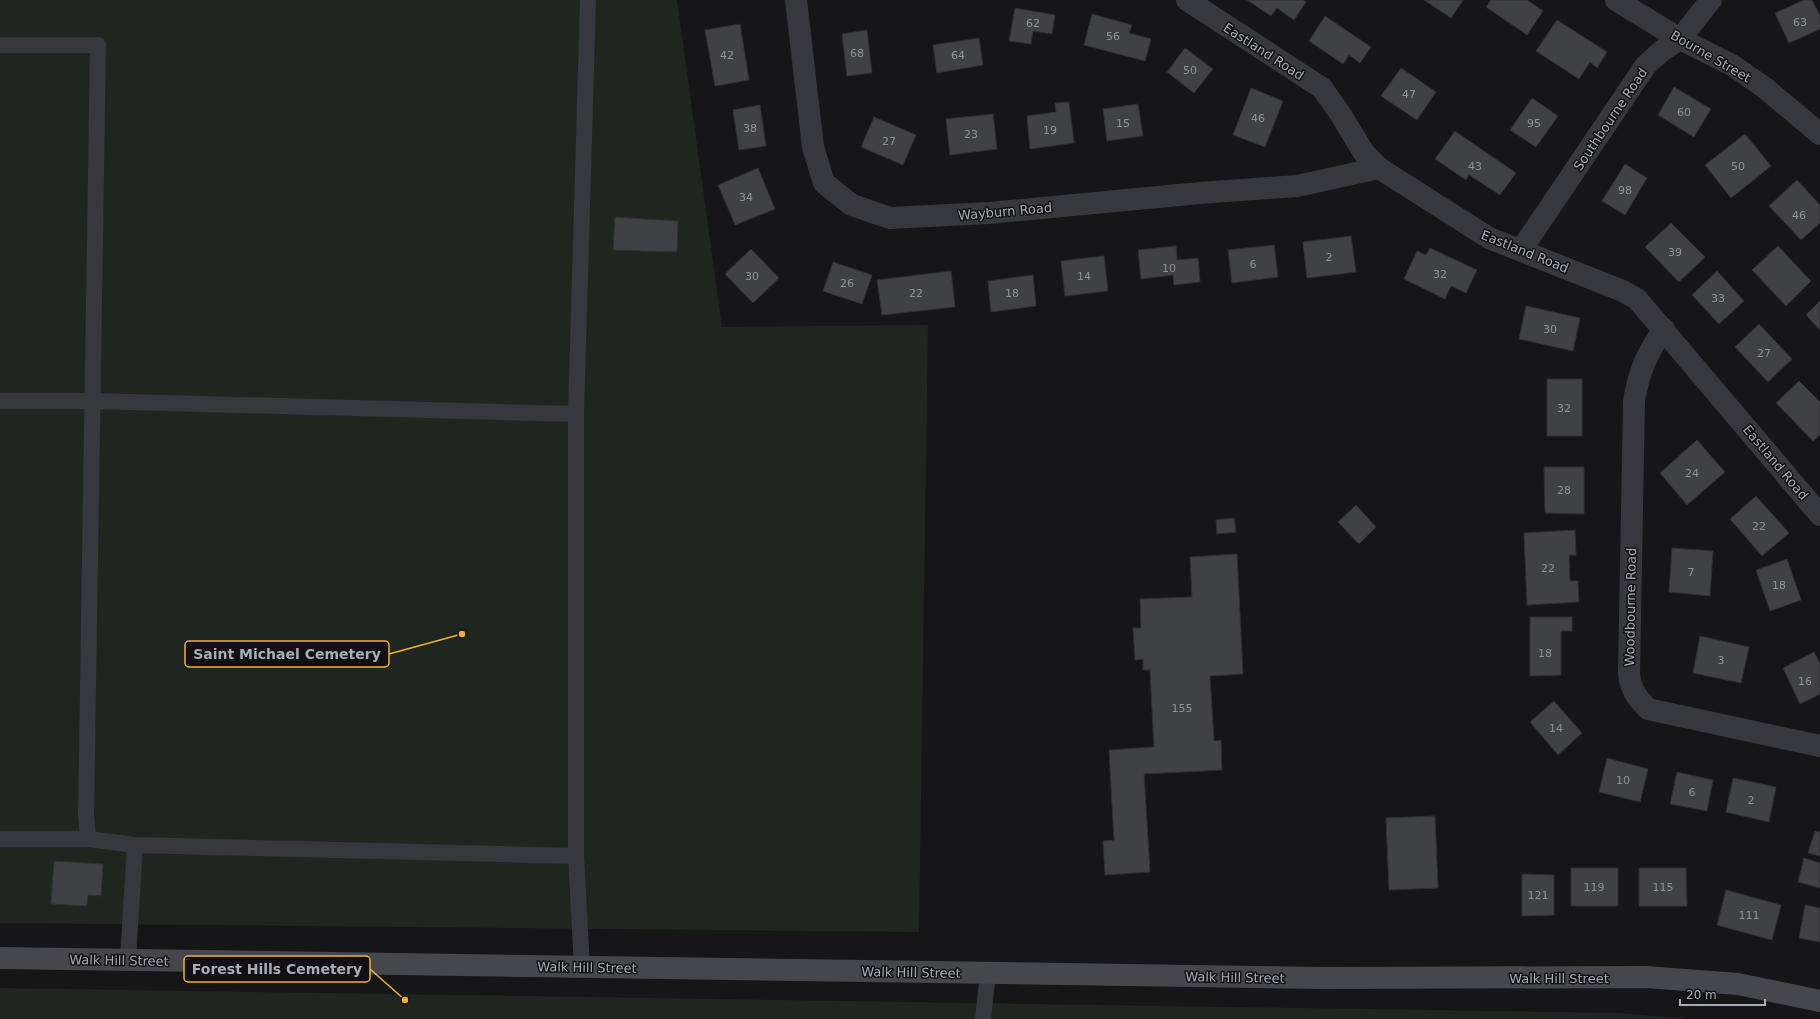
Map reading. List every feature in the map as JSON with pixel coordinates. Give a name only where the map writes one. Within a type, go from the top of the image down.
[{"type":"main road","name":"Walk Hill Street","points":[[0,958],[1415,979],[1646,977],[1738,984],[1820,1001]]},
{"type":"street","name":"Wayburn Road","points":[[796,0],[813,147],[824,183],[852,205],[890,218],[989,213],[1200,193],[1297,186],[1379,168]]},
{"type":"street","name":"Eastland Road","points":[[1187,0],[1322,88],[1341,115],[1364,153],[1379,168],[1477,232],[1630,294],[1643,304],[1820,515]]},
{"type":"street","name":"Bourne Street","points":[[1616,0],[1680,39],[1732,65],[1765,88],[1820,134]]},
{"type":"street","name":"Southbourne Road","points":[[1521,250],[1646,64],[1663,50],[1680,39],[1711,0]]},
{"type":"street","name":"Woodbourne Road","points":[[1664,329],[1645,359],[1638,379],[1634,401],[1629,674],[1631,685],[1636,697],[1648,709],[1820,746]]},
{"type":"lane","points":[[582,967],[576,856],[576,414],[588,0]]},
{"type":"lane","points":[[0,45],[98,45],[86,816],[88,839]]},
{"type":"lane","points":[[0,401],[92,401],[576,414]]},
{"type":"lane","points":[[0,839],[88,839],[135,845],[576,856]]},
{"type":"lane","points":[[128,960],[135,845]]},
{"type":"lane","points":[[983,1019],[988,973]]},
{"type":"shaded area","points":[[0,0],[677,0],[722,327],[928,325],[919,932],[0,923]]},
{"type":"shaded area","points":[[0,988],[1620,1013],[1687,1019],[0,1019]]},
{"type":"building","points":[[1247,0],[1303,0],[1306,2],[1294,20],[1277,8],[1271,16]]},
{"type":"building","points":[[1424,0],[1463,0],[1451,18]]},
{"type":"building","points":[[1491,0],[1527,0],[1543,11],[1527,35],[1486,7]]},
{"type":"building","points":[[1804,0],[1812,0],[1820,16],[1820,29],[1789,43],[1775,13]]},
{"type":"building","points":[[1015,8],[1055,15],[1052,34],[1033,31],[1031,44],[1009,41]]},
{"type":"building","points":[[1092,14],[1132,25],[1129,33],[1151,39],[1145,61],[1084,45]]},
{"type":"building","points":[[1325,16],[1371,47],[1360,63],[1349,55],[1343,64],[1309,41]]},
{"type":"building","points":[[1557,20],[1607,52],[1597,68],[1590,62],[1579,79],[1536,51]]},
{"type":"building","points":[[740,24],[749,80],[715,86],[705,30]]},
{"type":"building","points":[[867,30],[872,73],[847,76],[842,34]]},
{"type":"building","points":[[979,38],[983,65],[937,73],[933,45]]},
{"type":"building","points":[[1185,48],[1213,69],[1194,93],[1167,72]]},
{"type":"building","points":[[1401,68],[1436,92],[1417,120],[1381,96]]},
{"type":"building","points":[[1674,87],[1711,109],[1694,137],[1658,115]]},
{"type":"building","points":[[1251,88],[1283,101],[1265,147],[1233,135]]},
{"type":"building","points":[[1532,98],[1558,116],[1536,147],[1510,130]]},
{"type":"building","points":[[1069,102],[1074,143],[1030,149],[1027,116],[1056,112],[1055,103]]},
{"type":"building","points":[[1138,104],[1143,136],[1107,141],[1103,109]]},
{"type":"building","points":[[760,105],[766,146],[739,150],[733,110]]},
{"type":"building","points":[[993,114],[997,149],[950,155],[946,119]]},
{"type":"building","points":[[874,117],[916,135],[903,165],[861,147]]},
{"type":"building","points":[[1455,131],[1516,173],[1500,195],[1469,175],[1466,180],[1435,159]]},
{"type":"building","points":[[1745,134],[1771,166],[1731,198],[1705,165]]},
{"type":"building","points":[[1625,164],[1647,178],[1625,215],[1602,201]]},
{"type":"building","points":[[758,168],[775,209],[735,225],[718,185]]},
{"type":"building","points":[[1797,180],[1820,205],[1820,223],[1801,240],[1769,206]]},
{"type":"building","points":[[615,217],[678,221],[677,252],[613,250]]},
{"type":"building","points":[[1671,223],[1705,257],[1679,282],[1645,247]]},
{"type":"building","points":[[1351,236],[1356,272],[1307,278],[1303,242]]},
{"type":"building","points":[[1274,245],[1278,277],[1232,283],[1228,250]]},
{"type":"building","points":[[1176,246],[1177,260],[1198,258],[1200,282],[1174,285],[1173,275],[1141,279],[1138,250]]},
{"type":"building","points":[[1778,246],[1811,281],[1786,306],[1752,270]]},
{"type":"building","points":[[1430,248],[1477,270],[1466,293],[1451,286],[1445,299],[1404,279],[1417,251],[1426,255]]},
{"type":"building","points":[[751,249],[779,278],[753,303],[725,274]]},
{"type":"building","points":[[1104,256],[1108,291],[1065,296],[1061,261]]},
{"type":"building","points":[[833,262],[872,275],[862,304],[823,291]]},
{"type":"building","points":[[951,271],[955,307],[882,315],[877,280]]},
{"type":"building","points":[[1717,271],[1744,301],[1719,324],[1692,295]]},
{"type":"building","points":[[1033,275],[1036,306],[991,312],[988,281]]},
{"type":"building","points":[[1820,301],[1820,330],[1806,315]]},
{"type":"building","points":[[1526,306],[1580,318],[1573,351],[1519,339]]},
{"type":"building","points":[[1759,324],[1792,359],[1768,382],[1735,347]]},
{"type":"building","points":[[1547,379],[1582,379],[1582,436],[1547,436]]},
{"type":"building","points":[[1799,381],[1820,402],[1820,435],[1813,441],[1776,403]]},
{"type":"building","points":[[1697,440],[1725,472],[1687,505],[1660,473]]},
{"type":"building","points":[[1544,467],[1584,467],[1584,514],[1545,513]]},
{"type":"building","points":[[1756,496],[1789,533],[1762,556],[1730,519]]},
{"type":"building","points":[[1356,505],[1376,527],[1359,544],[1338,522]]},
{"type":"building","points":[[1234,518],[1236,532],[1217,534],[1216,520]]},
{"type":"building","points":[[1575,530],[1576,555],[1569,555],[1570,581],[1578,581],[1579,602],[1527,605],[1524,533]]},
{"type":"building","points":[[1672,548],[1713,551],[1710,596],[1669,592]]},
{"type":"building","points":[[1237,554],[1243,674],[1210,676],[1214,741],[1221,740],[1222,770],[1144,774],[1150,872],[1105,875],[1103,841],[1114,840],[1109,750],[1154,747],[1150,670],[1143,670],[1143,659],[1135,660],[1133,628],[1141,628],[1140,599],[1192,597],[1190,557]]},
{"type":"building","points":[[1787,559],[1801,600],[1770,611],[1756,570]]},
{"type":"building","points":[[1530,617],[1572,617],[1572,631],[1561,631],[1561,675],[1530,676]]},
{"type":"building","points":[[1700,636],[1749,647],[1741,683],[1693,673]]},
{"type":"building","points":[[1814,652],[1820,664],[1820,694],[1800,704],[1783,668]]},
{"type":"building","points":[[1554,701],[1582,733],[1558,755],[1530,722]]},
{"type":"building","points":[[1607,758],[1648,769],[1640,802],[1599,792]]},
{"type":"building","points":[[1677,772],[1713,780],[1707,811],[1670,804]]},
{"type":"building","points":[[1733,778],[1776,787],[1769,822],[1726,812]]},
{"type":"building","points":[[1435,816],[1438,888],[1389,890],[1386,818]]},
{"type":"building","points":[[1815,831],[1820,832],[1820,856],[1808,853]]},
{"type":"building","points":[[1804,858],[1820,863],[1820,888],[1798,882]]},
{"type":"building","points":[[54,861],[103,864],[101,896],[88,895],[87,906],[51,904]]},
{"type":"building","points":[[1571,868],[1618,868],[1618,906],[1571,906]]},
{"type":"building","points":[[1639,868],[1686,868],[1687,906],[1639,906]]},
{"type":"building","points":[[1522,874],[1554,875],[1554,915],[1522,916]]},
{"type":"building","points":[[1726,890],[1781,905],[1772,940],[1717,925]]},
{"type":"building","points":[[1805,905],[1820,908],[1820,942],[1799,938]]},
{"type":"place","name":"Saint Michael Cemetery","points":[[462,634]]},
{"type":"place","name":"Forest Hills Cemetery","points":[[405,1000]]}]
